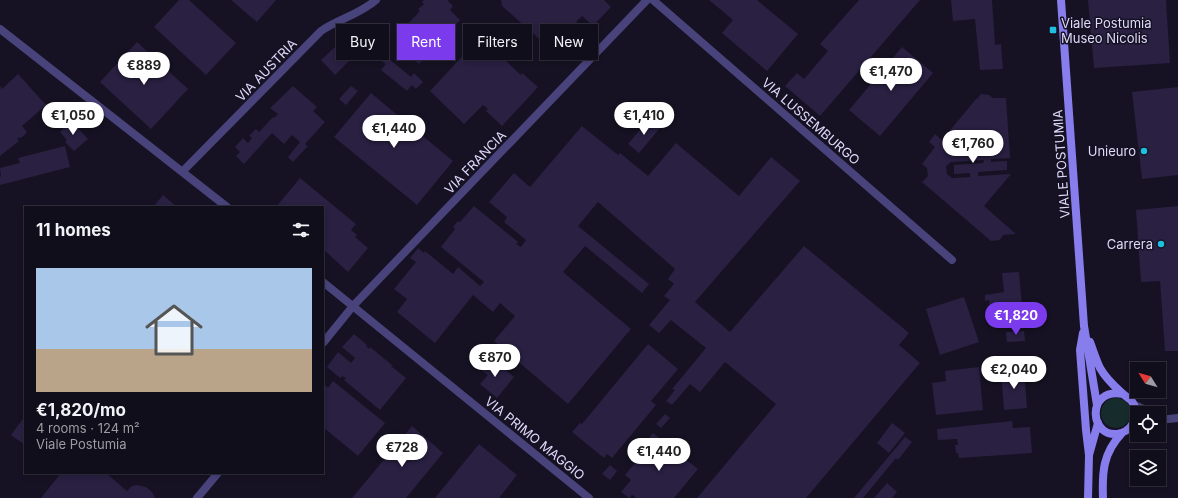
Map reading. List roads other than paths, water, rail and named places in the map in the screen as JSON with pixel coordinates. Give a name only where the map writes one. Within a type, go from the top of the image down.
[{"type":"main road","name":"VIALE POSTUMIA","points":[[1061,0],[1084,326],[1097,405],[1096,417],[1098,423],[1089,455]]},
{"type":"main road","name":"VIALE POSTUMIA","points":[[1084,326],[1100,368],[1110,381],[1134,404]]},
{"type":"main road","name":"VIALE POSTUMIA","points":[[1084,326],[1080,350],[1089,455]]},
{"type":"main road","points":[[1097,405],[1105,396],[1111,394],[1123,394]]},
{"type":"main road","points":[[1098,423],[1101,428],[1111,433],[1122,433]]},
{"type":"main road","points":[[1103,498],[1103,465],[1107,454],[1122,433],[1130,428]]},
{"type":"main road","points":[[1088,498],[1089,455]]},
{"type":"street","name":"VIA AUSTRIA","points":[[182,172],[321,31],[334,22],[367,8],[376,0]]},
{"type":"street","name":"VIA FRANCIA","points":[[324,342],[353,306],[647,0]]},
{"type":"street","name":"VIA LUSSEMBURGO","points":[[653,0],[952,260]]},
{"type":"street","points":[[0,30],[226,206]]},
{"type":"street","name":"VIA PRIMO MAGGIO","points":[[324,283],[589,498]]},
{"type":"street","points":[[1134,404],[1138,406]]},
{"type":"street","points":[[197,498],[217,474]]},
{"type":"place","name":"Viale Postumia Museo Nicolis","points":[[1053,30]]},
{"type":"place","name":"Unieuro","points":[[1144,151]]},
{"type":"place","name":"Carrera","points":[[1161,244]]}]
